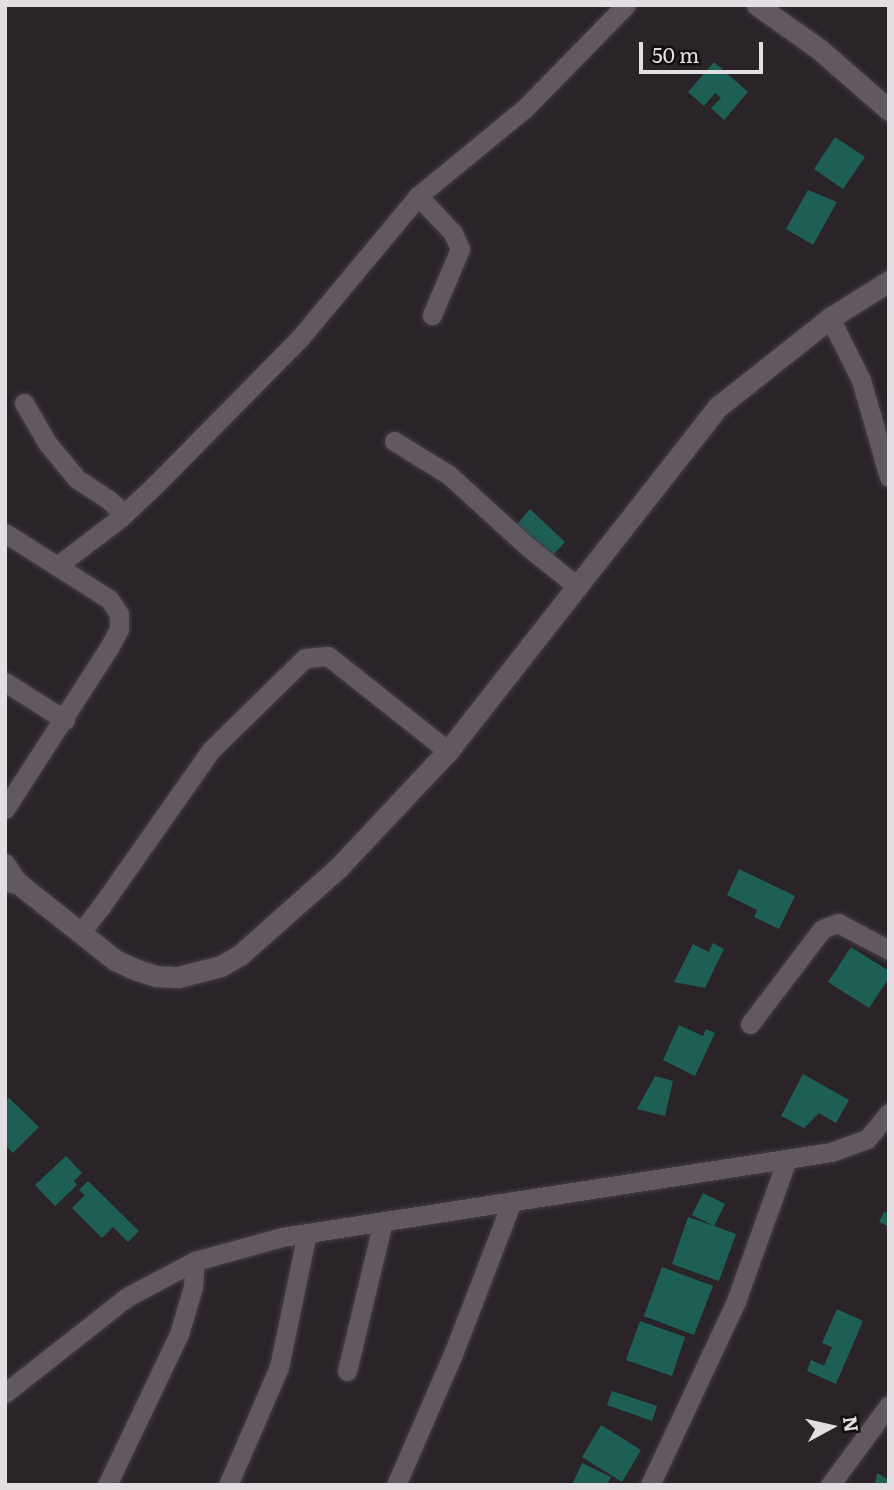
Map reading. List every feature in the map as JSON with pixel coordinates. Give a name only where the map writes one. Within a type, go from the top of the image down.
[{"type":"street","points":[[57,566],[124,514],[299,339],[418,196],[524,109],[626,5]]},
{"type":"street","points":[[757,5],[819,50],[889,110]]},
{"type":"street","points":[[418,196],[453,233],[460,249],[432,316]]},
{"type":"street","points":[[5,863],[12,882],[115,960],[156,976],[178,977],[221,966],[259,939],[339,867],[447,751],[719,406],[830,318],[889,281]]},
{"type":"street","points":[[830,318],[864,390],[889,477]]},
{"type":"street","points":[[24,402],[48,444],[76,479],[109,500],[124,514]]},
{"type":"street","points":[[394,441],[449,475],[527,546],[578,587]]},
{"type":"street","points":[[5,533],[108,600],[119,614],[118,629],[110,646],[65,720],[13,781],[5,809]]},
{"type":"street","points":[[80,932],[133,863],[211,750],[305,658],[328,656],[447,751]]},
{"type":"street","points":[[5,682],[65,720]]},
{"type":"street","points":[[750,1024],[822,929],[838,923],[889,950]]},
{"type":"street","points":[[5,1392],[127,1297],[195,1261],[307,1233],[831,1152],[867,1139],[889,1114]]},
{"type":"street","points":[[650,1485],[736,1301],[787,1159]]},
{"type":"street","points":[[396,1485],[453,1354],[512,1201]]},
{"type":"street","points":[[346,1371],[383,1221]]},
{"type":"street","points":[[228,1485],[279,1367],[307,1233]]},
{"type":"street","points":[[107,1485],[180,1334],[193,1287],[195,1261]]},
{"type":"street","points":[[830,1485],[889,1405]]},
{"type":"building","points":[[714,62],[748,92],[724,120],[711,108],[721,98],[715,93],[704,106],[688,92]]},
{"type":"building","points":[[835,137],[865,157],[843,189],[814,169]]},
{"type":"building","points":[[808,190],[837,202],[813,245],[786,229]]},
{"type":"building","points":[[530,509],[565,542],[549,560],[513,529]]},
{"type":"building","points":[[739,869],[795,896],[779,929],[754,917],[757,910],[727,895]]},
{"type":"building","points":[[713,943],[724,949],[705,988],[674,982],[693,944],[709,952]]},
{"type":"building","points":[[851,947],[889,971],[889,978],[869,1008],[828,982]]},
{"type":"building","points":[[679,1025],[703,1036],[706,1029],[715,1033],[695,1076],[663,1060]]},
{"type":"building","points":[[803,1074],[849,1100],[836,1123],[819,1113],[804,1128],[781,1116]]},
{"type":"building","points":[[655,1076],[673,1081],[665,1116],[637,1109]]},
{"type":"building","points":[[9,1098],[39,1127],[13,1153],[5,1145],[5,1102]]},
{"type":"building","points":[[66,1156],[82,1173],[74,1181],[77,1185],[55,1206],[35,1185]]},
{"type":"building","points":[[88,1181],[139,1231],[128,1242],[113,1227],[102,1238],[72,1208],[85,1195],[79,1190]]},
{"type":"building","points":[[703,1193],[725,1204],[714,1226],[692,1215]]},
{"type":"building","points":[[884,1212],[889,1214],[889,1227],[879,1222]]},
{"type":"building","points":[[688,1217],[736,1234],[719,1281],[672,1264]]},
{"type":"building","points":[[662,1267],[713,1286],[694,1335],[644,1316]]},
{"type":"building","points":[[837,1309],[863,1321],[836,1384],[807,1371],[811,1360],[824,1366],[832,1347],[822,1343]]},
{"type":"building","points":[[640,1321],[685,1337],[672,1376],[626,1360]]},
{"type":"building","points":[[612,1391],[657,1406],[652,1421],[607,1405]]},
{"type":"building","points":[[601,1425],[641,1450],[622,1482],[582,1457]]},
{"type":"building","points":[[582,1463],[611,1477],[607,1485],[572,1485]]},
{"type":"building","points":[[877,1473],[889,1480],[889,1485],[875,1485]]}]
